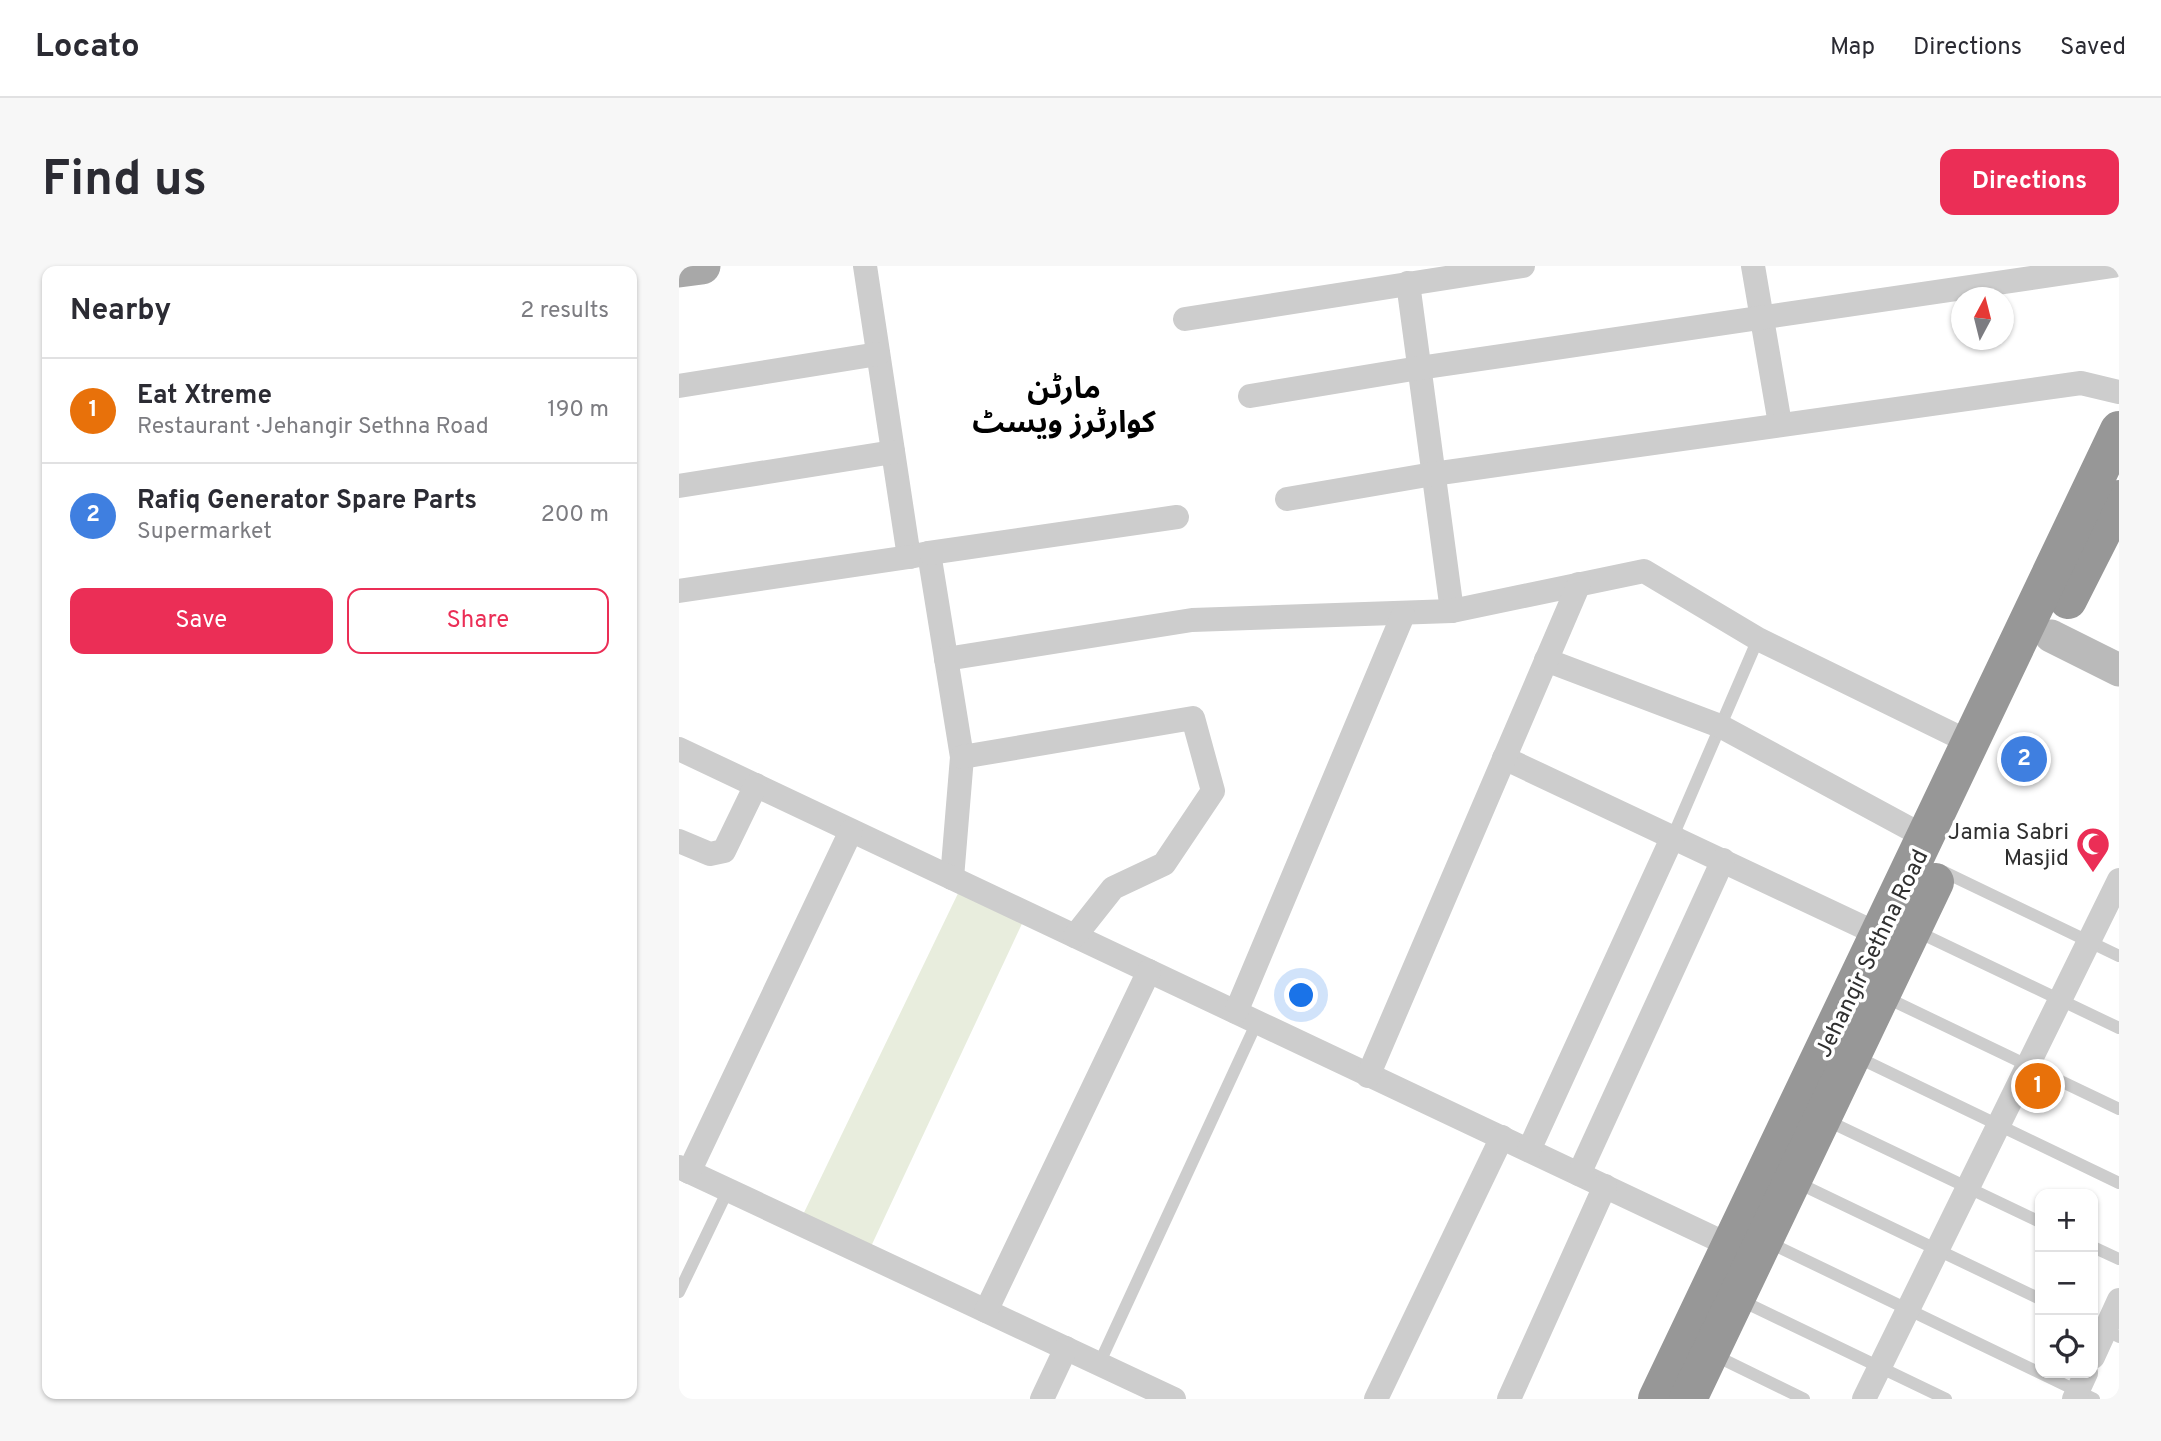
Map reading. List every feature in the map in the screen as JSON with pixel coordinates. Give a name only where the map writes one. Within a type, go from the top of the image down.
[{"type":"highway","name":"Jehangir Sethna Road","points":[[1934,854],[1971,743],[2119,430]]},
{"type":"highway","name":"Jehangir Sethna Road","points":[[1657,1399],[1748,1243],[1934,854],[2103,544],[2119,499]]},
{"type":"highway","name":"Jehangir Sethna Road","points":[[1688,1399],[1737,1298],[1748,1243],[1793,1180],[1882,995],[1896,932]]},
{"type":"main road","points":[[679,269],[702,266]]},
{"type":"street","points":[[865,266],[893,452],[946,659],[962,757],[952,878]]},
{"type":"street","points":[[1185,319],[1523,266]]},
{"type":"street","points":[[1753,266],[1780,424]]},
{"type":"street","points":[[1250,396],[1419,368],[2116,266]]},
{"type":"street","points":[[1408,283],[1452,611]]},
{"type":"street","points":[[679,386],[878,354]]},
{"type":"street","points":[[1287,499],[1433,474],[2081,383],[2119,392]]},
{"type":"street","points":[[679,486],[893,452]]},
{"type":"street","points":[[679,591],[1177,517]]},
{"type":"street","points":[[946,659],[1192,620],[1403,615],[1452,611],[1644,571],[1758,639],[1971,743]]},
{"type":"street","points":[[1368,1076],[1579,584]]},
{"type":"street","points":[[1246,1017],[1403,615]]},
{"type":"street","points":[[2051,636],[2119,670]]},
{"type":"street","points":[[1546,660],[1720,726],[1934,854]]},
{"type":"street","points":[[962,757],[1193,718],[1213,791],[1164,864],[1113,888],[1075,936]]},
{"type":"street","points":[[679,749],[1579,1174],[1748,1243]]},
{"type":"street","points":[[1504,758],[1723,860],[1896,932]]},
{"type":"street","points":[[679,841],[710,854],[724,851],[756,785]]},
{"type":"street","points":[[851,831],[684,1169],[1173,1399]]},
{"type":"street","points":[[1529,1150],[1673,836]]},
{"type":"street","points":[[1579,1174],[1723,860]]},
{"type":"street","points":[[1864,1399],[2119,880]]},
{"type":"street","points":[[986,1311],[1149,971]]},
{"type":"street","points":[[1376,1399],[1502,1137]]},
{"type":"street","points":[[1509,1399],[1605,1186]]},
{"type":"street","points":[[2105,1330],[2119,1300]]},
{"type":"street","points":[[1042,1399],[1066,1348]]},
{"type":"lane","points":[[1673,836],[1758,639]]},
{"type":"lane","points":[[1934,854],[2119,956]]},
{"type":"lane","points":[[1896,932],[2060,1000],[2119,1028]]},
{"type":"lane","points":[[1882,995],[2119,1109]]},
{"type":"lane","points":[[1099,1364],[1246,1017]]},
{"type":"lane","points":[[1854,1055],[2119,1183]]},
{"type":"lane","points":[[1822,1118],[2035,1220]]},
{"type":"lane","points":[[1793,1180],[2035,1297]]},
{"type":"lane","points":[[679,1292],[728,1190]]},
{"type":"lane","points":[[1748,1243],[1908,1309],[2083,1391]]},
{"type":"lane","points":[[2098,1249],[2119,1259]]},
{"type":"lane","points":[[1737,1298],[1947,1399]]},
{"type":"lane","points":[[1710,1354],[1804,1399]]},
{"type":"green space","points":[[963,883],[1027,913],[867,1255],[799,1223]]},
{"type":"place","name":"Rafiq Generator Spare Parts","points":[[2024,759]]},
{"type":"place","name":"Jamia Sabri Masjid","points":[[2093,874]]},
{"type":"place","name":"Eat Xtreme","points":[[2038,1086]]},
{"type":"district","name":"مارٹن کوارٹرز ویسٹ","points":[[1064,405]]}]
